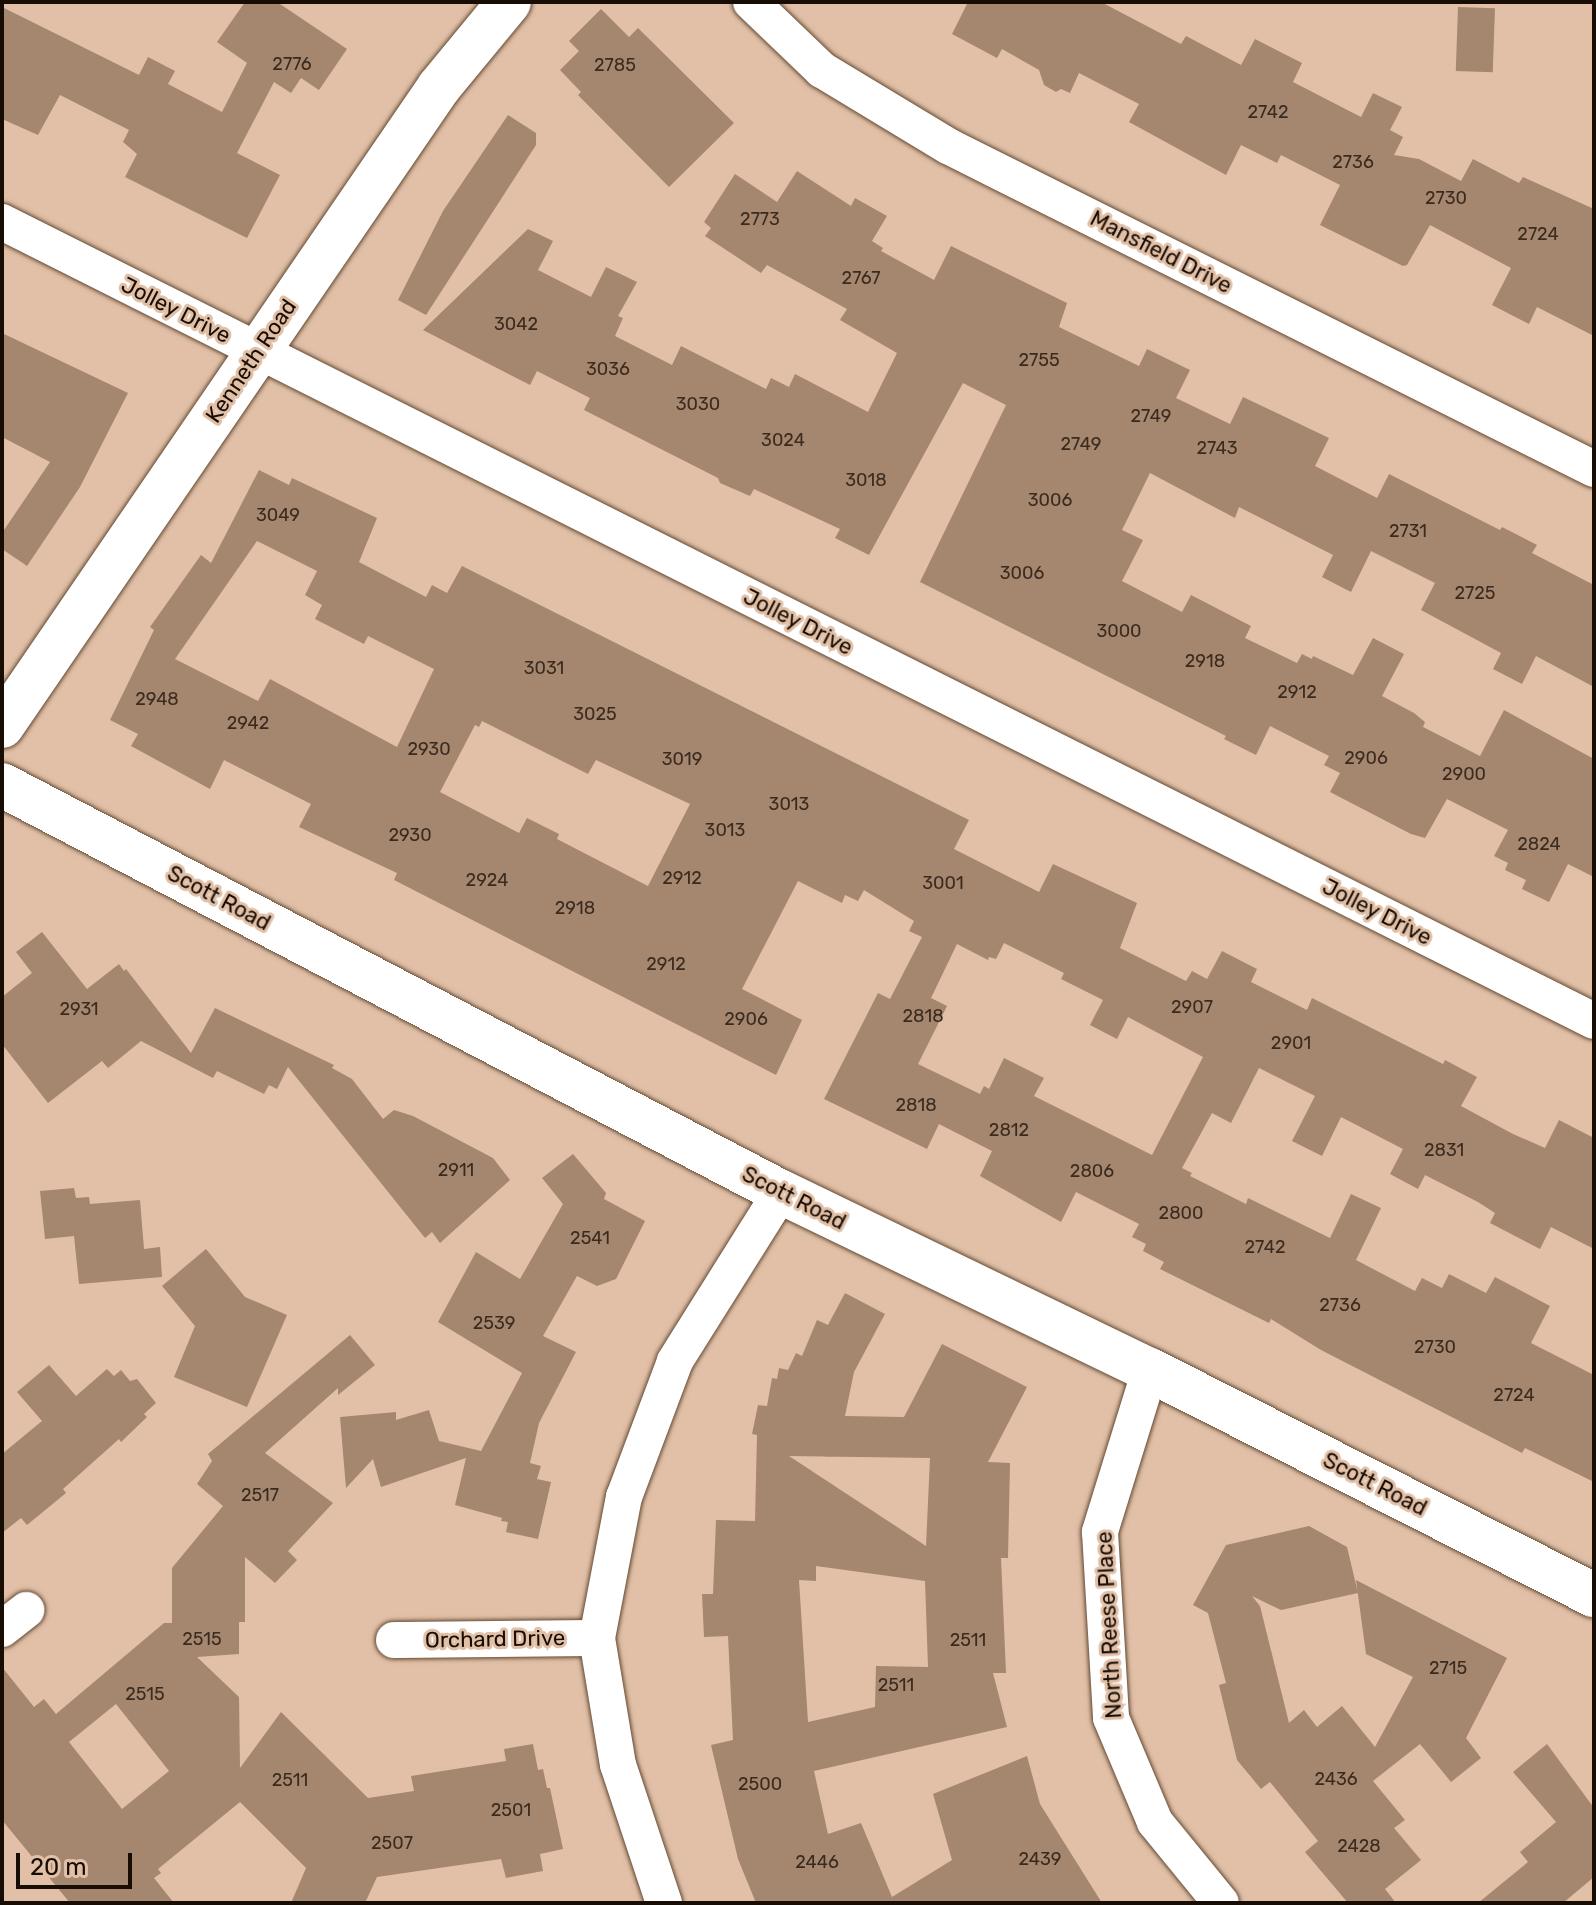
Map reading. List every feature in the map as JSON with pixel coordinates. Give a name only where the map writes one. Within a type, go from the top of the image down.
[{"type":"street","name":"Kenneth Road","points":[[2,726],[439,87],[509,2]]},
{"type":"street","name":"Mansfield Drive","points":[[751,2],[822,70],[948,146],[1594,469]]},
{"type":"street","name":"Jolley Drive","points":[[2,222],[1594,1021]]},
{"type":"street","name":"Scott Road","points":[[2,785],[781,1192],[1150,1370],[1594,1595]]},
{"type":"street","points":[[664,1903],[618,1765],[597,1638],[624,1497],[675,1361],[781,1192]]},
{"type":"street","name":"North Reese Place","points":[[1150,1370],[1100,1532],[1111,1718],[1155,1822],[1221,1903]]},
{"type":"street","name":"Orchard Drive","points":[[394,1640],[597,1638]]},
{"type":"building","points":[[245,2],[277,2],[347,49],[319,90],[301,78],[291,93],[274,82],[237,153],[280,175],[247,238],[125,177],[137,154],[123,142],[129,130],[60,95],[38,135],[2,119],[2,7],[139,75],[148,57],[175,71],[168,84],[222,112],[247,63],[217,42]]},
{"type":"building","points":[[968,2],[1101,2],[1181,44],[1186,36],[1241,65],[1255,39],[1302,63],[1293,82],[1361,117],[1373,93],[1402,107],[1390,130],[1403,137],[1394,155],[1419,159],[1461,181],[1473,159],[1519,183],[1523,177],[1594,209],[1594,336],[1537,307],[1529,324],[1492,305],[1511,268],[1430,225],[1407,265],[1403,266],[1320,225],[1340,185],[1281,155],[1277,163],[1241,145],[1226,175],[1129,122],[1139,104],[1079,73],[1070,93],[1061,89],[1056,92],[1044,85],[1039,70],[1002,49],[997,58],[952,34]]},
{"type":"building","points":[[1458,7],[1495,8],[1493,72],[1456,71]]},
{"type":"building","points":[[601,9],[629,37],[638,28],[734,123],[669,187],[578,95],[581,92],[560,70],[579,51],[569,41]]},
{"type":"building","points":[[508,115],[536,133],[536,145],[426,315],[398,300],[443,211]]},
{"type":"building","points":[[797,171],[851,206],[855,198],[887,216],[872,241],[883,248],[881,251],[934,280],[951,246],[1067,303],[1059,327],[1139,366],[1147,349],[1190,370],[1176,398],[1230,424],[1243,397],[1329,438],[1315,466],[1377,498],[1389,474],[1500,530],[1502,527],[1537,545],[1532,553],[1594,585],[1594,687],[1536,656],[1522,684],[1493,669],[1501,653],[1421,610],[1435,583],[1371,551],[1351,592],[1322,577],[1333,555],[1239,507],[1235,518],[1150,473],[1122,530],[1143,540],[1122,581],[1182,612],[1191,595],[1251,626],[1245,638],[1297,663],[1302,654],[1312,659],[1313,656],[1353,675],[1373,638],[1404,654],[1382,696],[1414,713],[1425,722],[1423,727],[1480,756],[1504,710],[1594,759],[1594,877],[1568,864],[1549,902],[1522,889],[1526,880],[1505,870],[1508,863],[1494,856],[1508,830],[1447,799],[1425,838],[1411,834],[1330,792],[1340,773],[1324,765],[1329,756],[1270,726],[1256,755],[1224,739],[1226,736],[920,582],[1006,405],[963,383],[869,555],[835,538],[840,529],[754,489],[750,496],[720,483],[718,478],[584,410],[590,398],[537,371],[530,385],[423,330],[528,229],[553,241],[538,270],[591,297],[606,267],[637,282],[618,316],[623,318],[615,336],[672,365],[681,346],[766,389],[771,378],[789,387],[795,374],[868,412],[897,353],[840,320],[847,309],[767,265],[761,273],[705,236],[711,228],[704,222],[735,174],[777,202]]},
{"type":"building","points":[[2,333],[128,393],[80,487],[27,566],[2,549],[2,533],[50,462],[2,437]]},
{"type":"building","points":[[259,470],[289,485],[292,478],[377,518],[359,562],[426,597],[432,585],[447,593],[462,566],[969,820],[954,849],[1039,892],[1053,864],[1137,903],[1120,948],[1186,981],[1192,971],[1207,979],[1222,951],[1257,969],[1251,982],[1307,1010],[1312,998],[1443,1064],[1445,1060],[1477,1077],[1461,1106],[1513,1134],[1545,1148],[1559,1120],[1594,1138],[1594,1249],[1551,1227],[1540,1249],[1490,1223],[1495,1213],[1478,1202],[1425,1175],[1418,1189],[1390,1174],[1403,1149],[1341,1117],[1322,1156],[1292,1141],[1315,1096],[1259,1068],[1231,1123],[1212,1113],[1182,1168],[1192,1173],[1190,1176],[1246,1204],[1248,1198],[1330,1238],[1351,1194],[1381,1208],[1356,1260],[1415,1291],[1422,1278],[1442,1288],[1449,1274],[1486,1293],[1495,1277],[1550,1306],[1531,1343],[1594,1375],[1594,1482],[1525,1448],[1522,1453],[1321,1350],[1271,1319],[1269,1323],[1160,1269],[1164,1262],[1143,1251],[1146,1244],[1132,1237],[1139,1224],[1076,1192],[1061,1222],[980,1176],[992,1151],[939,1124],[927,1149],[824,1099],[878,993],[890,999],[922,937],[909,931],[914,921],[864,890],[858,901],[845,895],[842,903],[798,881],[742,989],[802,1020],[776,1075],[394,880],[397,873],[299,827],[311,804],[224,760],[210,789],[131,746],[138,734],[110,720],[154,630],[150,627],[201,555],[211,563]],"holes":[[[257,541],[317,571],[305,595],[322,605],[315,619],[364,644],[368,636],[434,669],[397,747],[270,679],[258,701],[175,659]],[[482,721],[588,774],[596,760],[690,804],[648,886],[557,839],[559,834],[527,818],[519,833],[440,792],[475,725],[479,727]],[[1004,943],[1064,973],[1061,979],[1103,1000],[1090,1025],[1117,1039],[1128,1017],[1203,1057],[1152,1155],[1034,1096],[1044,1078],[1004,1058],[989,1089],[984,1086],[980,1094],[918,1064],[947,1006],[931,998],[957,944],[988,960],[989,957],[996,959]]]},
{"type":"building","points":[[42,932],[87,989],[119,964],[124,971],[126,969],[191,1053],[215,1008],[334,1065],[332,1068],[352,1079],[383,1119],[394,1110],[413,1116],[493,1158],[510,1180],[440,1243],[432,1232],[425,1238],[288,1067],[277,1089],[269,1085],[264,1094],[217,1071],[213,1078],[141,1041],[108,1068],[102,1061],[48,1103],[2,1044],[2,997],[32,973],[16,952]]},
{"type":"building","points":[[573,1154],[606,1193],[604,1199],[645,1221],[616,1279],[597,1286],[577,1276],[543,1336],[576,1352],[539,1423],[530,1463],[541,1466],[537,1479],[551,1482],[538,1539],[506,1532],[508,1522],[501,1521],[502,1518],[455,1505],[466,1458],[381,1487],[373,1459],[346,1488],[340,1417],[396,1412],[396,1420],[429,1410],[439,1441],[481,1451],[522,1373],[438,1322],[476,1252],[520,1279],[563,1204],[542,1178]]},
{"type":"building","points":[[74,1188],[76,1198],[89,1197],[90,1204],[140,1200],[144,1249],[160,1247],[162,1277],[79,1284],[74,1236],[45,1239],[40,1191]]},
{"type":"building","points":[[206,1249],[245,1297],[287,1315],[247,1407],[174,1377],[195,1326],[162,1286]]},
{"type":"building","points":[[845,1293],[885,1314],[854,1372],[845,1416],[904,1417],[942,1344],[1027,1387],[988,1462],[1010,1463],[1008,1558],[1001,1558],[1006,1673],[993,1673],[1007,1727],[814,1771],[828,1834],[861,1823],[892,1897],[952,1860],[933,1794],[1027,1756],[1040,1804],[1102,1903],[756,1903],[738,1859],[711,1745],[733,1740],[728,1636],[704,1637],[702,1594],[713,1594],[716,1520],[755,1521],[757,1435],[752,1434],[758,1405],[767,1406],[772,1378],[777,1379],[779,1368],[788,1370],[796,1353],[802,1356],[817,1320],[828,1325]],"holes":[[[789,1456],[930,1458],[926,1546],[923,1544]],[[816,1566],[925,1581],[928,1667],[876,1666],[875,1707],[808,1722],[799,1580],[816,1581]]]},
{"type":"building","points":[[350,1335],[375,1365],[338,1395],[338,1388],[265,1453],[333,1503],[288,1551],[297,1560],[275,1583],[245,1557],[245,1622],[239,1622],[239,1654],[197,1657],[239,1697],[240,1768],[281,1712],[368,1798],[414,1791],[411,1776],[506,1761],[504,1749],[533,1744],[538,1770],[543,1769],[547,1788],[550,1788],[563,1849],[540,1854],[543,1871],[506,1878],[501,1859],[377,1877],[365,1903],[291,1903],[306,1868],[240,1802],[158,1869],[161,1873],[154,1878],[174,1903],[70,1903],[2,1820],[2,1667],[34,1707],[44,1699],[56,1714],[164,1623],[172,1623],[172,1568],[223,1506],[197,1484],[212,1461],[208,1454]],"holes":[[[116,1704],[169,1771],[122,1809],[69,1742]]]},
{"type":"building","points":[[49,1365],[76,1396],[107,1369],[114,1376],[121,1370],[130,1381],[137,1379],[156,1403],[144,1414],[147,1417],[121,1442],[119,1439],[63,1489],[66,1493],[27,1525],[21,1518],[2,1533],[2,1454],[42,1421],[17,1392]]},
{"type":"building","points":[[1309,1526],[1347,1547],[1357,1591],[1356,1580],[1507,1658],[1466,1738],[1481,1758],[1451,1782],[1420,1744],[1373,1781],[1405,1820],[1394,1828],[1421,1860],[1385,1889],[1396,1903],[1348,1903],[1305,1852],[1318,1841],[1270,1782],[1261,1789],[1237,1760],[1219,1685],[1226,1683],[1208,1613],[1193,1605],[1226,1545]],"holes":[[[1358,1593],[1366,1654],[1413,1677],[1375,1747],[1342,1706],[1317,1727],[1304,1710],[1289,1723],[1260,1606],[1252,1596],[1281,1610]]]},
{"type":"building","points":[[1547,1744],[1594,1808],[1594,1877],[1563,1903],[1478,1903],[1528,1862],[1520,1852],[1556,1822],[1513,1772]]}]
